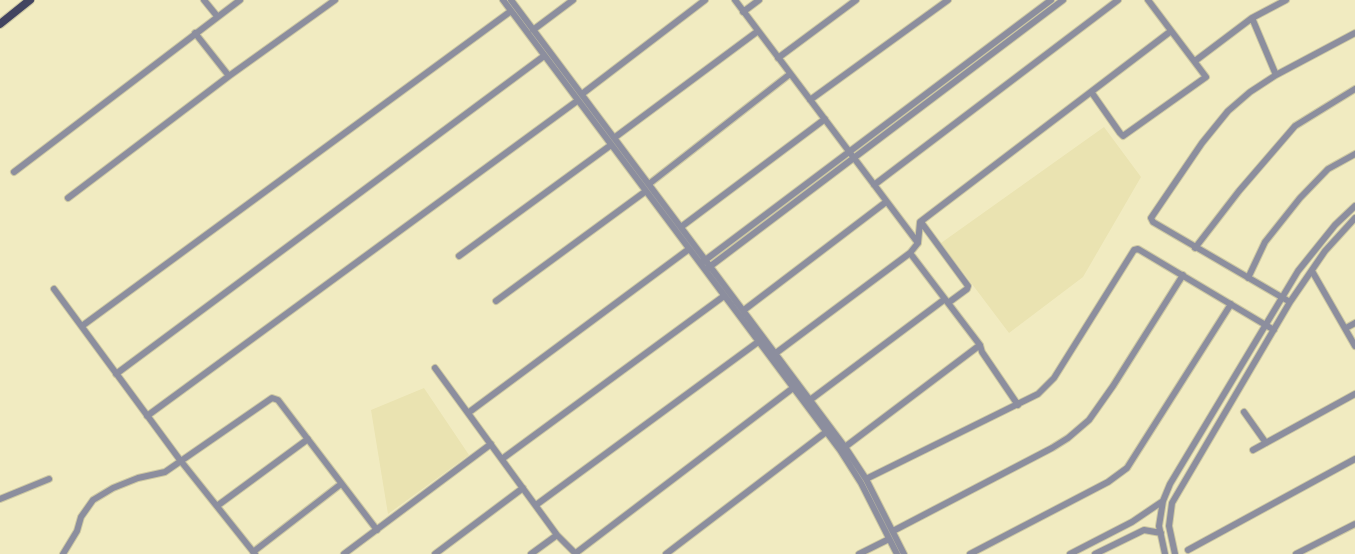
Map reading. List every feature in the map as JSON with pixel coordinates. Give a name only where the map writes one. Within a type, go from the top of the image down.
[{"type":"main road","points":[[0,24],[30,0]]},
{"type":"street","points":[[204,0],[217,16]]},
{"type":"street","points":[[15,172],[240,0]]},
{"type":"street","points":[[68,198],[229,76],[335,0]]},
{"type":"street","points":[[503,0],[611,146],[681,226],[724,296],[826,432],[866,479],[904,554]]},
{"type":"street","points":[[511,0],[614,138],[689,249],[744,310],[845,447],[897,554]]},
{"type":"street","points":[[533,30],[573,0]]},
{"type":"street","points":[[582,94],[705,0]]},
{"type":"street","points":[[735,0],[918,243]]},
{"type":"street","points":[[743,12],[759,0]]},
{"type":"street","points":[[778,58],[856,0]]},
{"type":"street","points":[[810,100],[948,0]]},
{"type":"street","points":[[705,265],[1052,0]]},
{"type":"street","points":[[851,155],[1063,0]]},
{"type":"street","points":[[874,185],[1118,0]]},
{"type":"street","points":[[1092,93],[1123,136],[1204,80],[1206,76],[1148,0]]},
{"type":"street","points":[[1195,62],[1252,18],[1286,0]]},
{"type":"street","points":[[82,326],[510,11]]},
{"type":"street","points":[[1252,18],[1276,75]]},
{"type":"street","points":[[776,353],[910,253],[918,243],[920,222],[1092,93],[1171,30]]},
{"type":"street","points":[[614,138],[758,31]]},
{"type":"street","points":[[195,33],[229,76]]},
{"type":"street","points":[[1290,302],[1195,248],[1153,222],[1151,218],[1202,143],[1228,111],[1250,92],[1276,75],[1355,33]]},
{"type":"street","points":[[116,374],[544,56]]},
{"type":"street","points":[[496,301],[647,187],[790,74]]},
{"type":"street","points":[[1195,248],[1239,191],[1295,126],[1355,90]]},
{"type":"street","points":[[147,416],[577,100]]},
{"type":"street","points":[[681,226],[825,119]]},
{"type":"street","points":[[459,256],[611,146]]},
{"type":"street","points":[[1248,278],[1265,242],[1300,198],[1328,169],[1355,154]]},
{"type":"street","points":[[744,310],[886,202]]},
{"type":"street","points":[[1355,206],[1335,225],[1304,263],[1170,484],[1163,501],[1160,526],[1164,554],[1174,552],[1169,526],[1172,503],[1290,302],[1331,245],[1355,218]]},
{"type":"street","points":[[810,399],[967,289],[968,286],[920,222]]},
{"type":"street","points":[[468,413],[689,249]]},
{"type":"street","points":[[866,479],[1038,394],[1054,378],[1134,250],[1138,249],[1274,330]]},
{"type":"street","points":[[910,253],[980,345],[981,352],[1018,405]]},
{"type":"street","points":[[1312,271],[1355,346]]},
{"type":"street","points":[[893,531],[1052,448],[1089,420],[1183,275]]},
{"type":"street","points":[[54,289],[180,460],[254,553],[341,484]]},
{"type":"street","points":[[502,459],[724,296]]},
{"type":"street","points":[[970,554],[1108,482],[1127,468],[1231,304]]},
{"type":"street","points":[[1346,328],[1355,323]]},
{"type":"street","points":[[536,505],[758,342]]},
{"type":"street","points":[[845,447],[980,345]]},
{"type":"street","points":[[435,368],[557,535],[576,554],[793,388]]},
{"type":"street","points":[[1253,450],[1355,394]]},
{"type":"street","points":[[63,554],[77,531],[81,517],[93,500],[113,488],[138,478],[165,472],[272,398],[278,400],[377,530]]},
{"type":"street","points":[[1244,412],[1266,443]]},
{"type":"street","points":[[666,554],[826,432]]},
{"type":"street","points":[[217,506],[308,439]]},
{"type":"street","points":[[344,554],[491,444]]},
{"type":"street","points":[[1188,550],[1355,459]]},
{"type":"street","points":[[0,499],[49,479]]},
{"type":"street","points":[[435,554],[523,488]]},
{"type":"street","points":[[1070,554],[1132,522],[1163,501]]},
{"type":"street","points":[[1296,554],[1355,524]]},
{"type":"street","points":[[1095,554],[1144,530],[1161,533]]},
{"type":"street","points":[[531,554],[557,535]]},
{"type":"street","points":[[859,554],[889,539]]},
{"type":"shaded area","points":[[1104,127],[1141,177],[1083,277],[1009,333],[941,243]]},
{"type":"shaded area","points":[[424,388],[469,455],[388,514],[371,410]]}]
